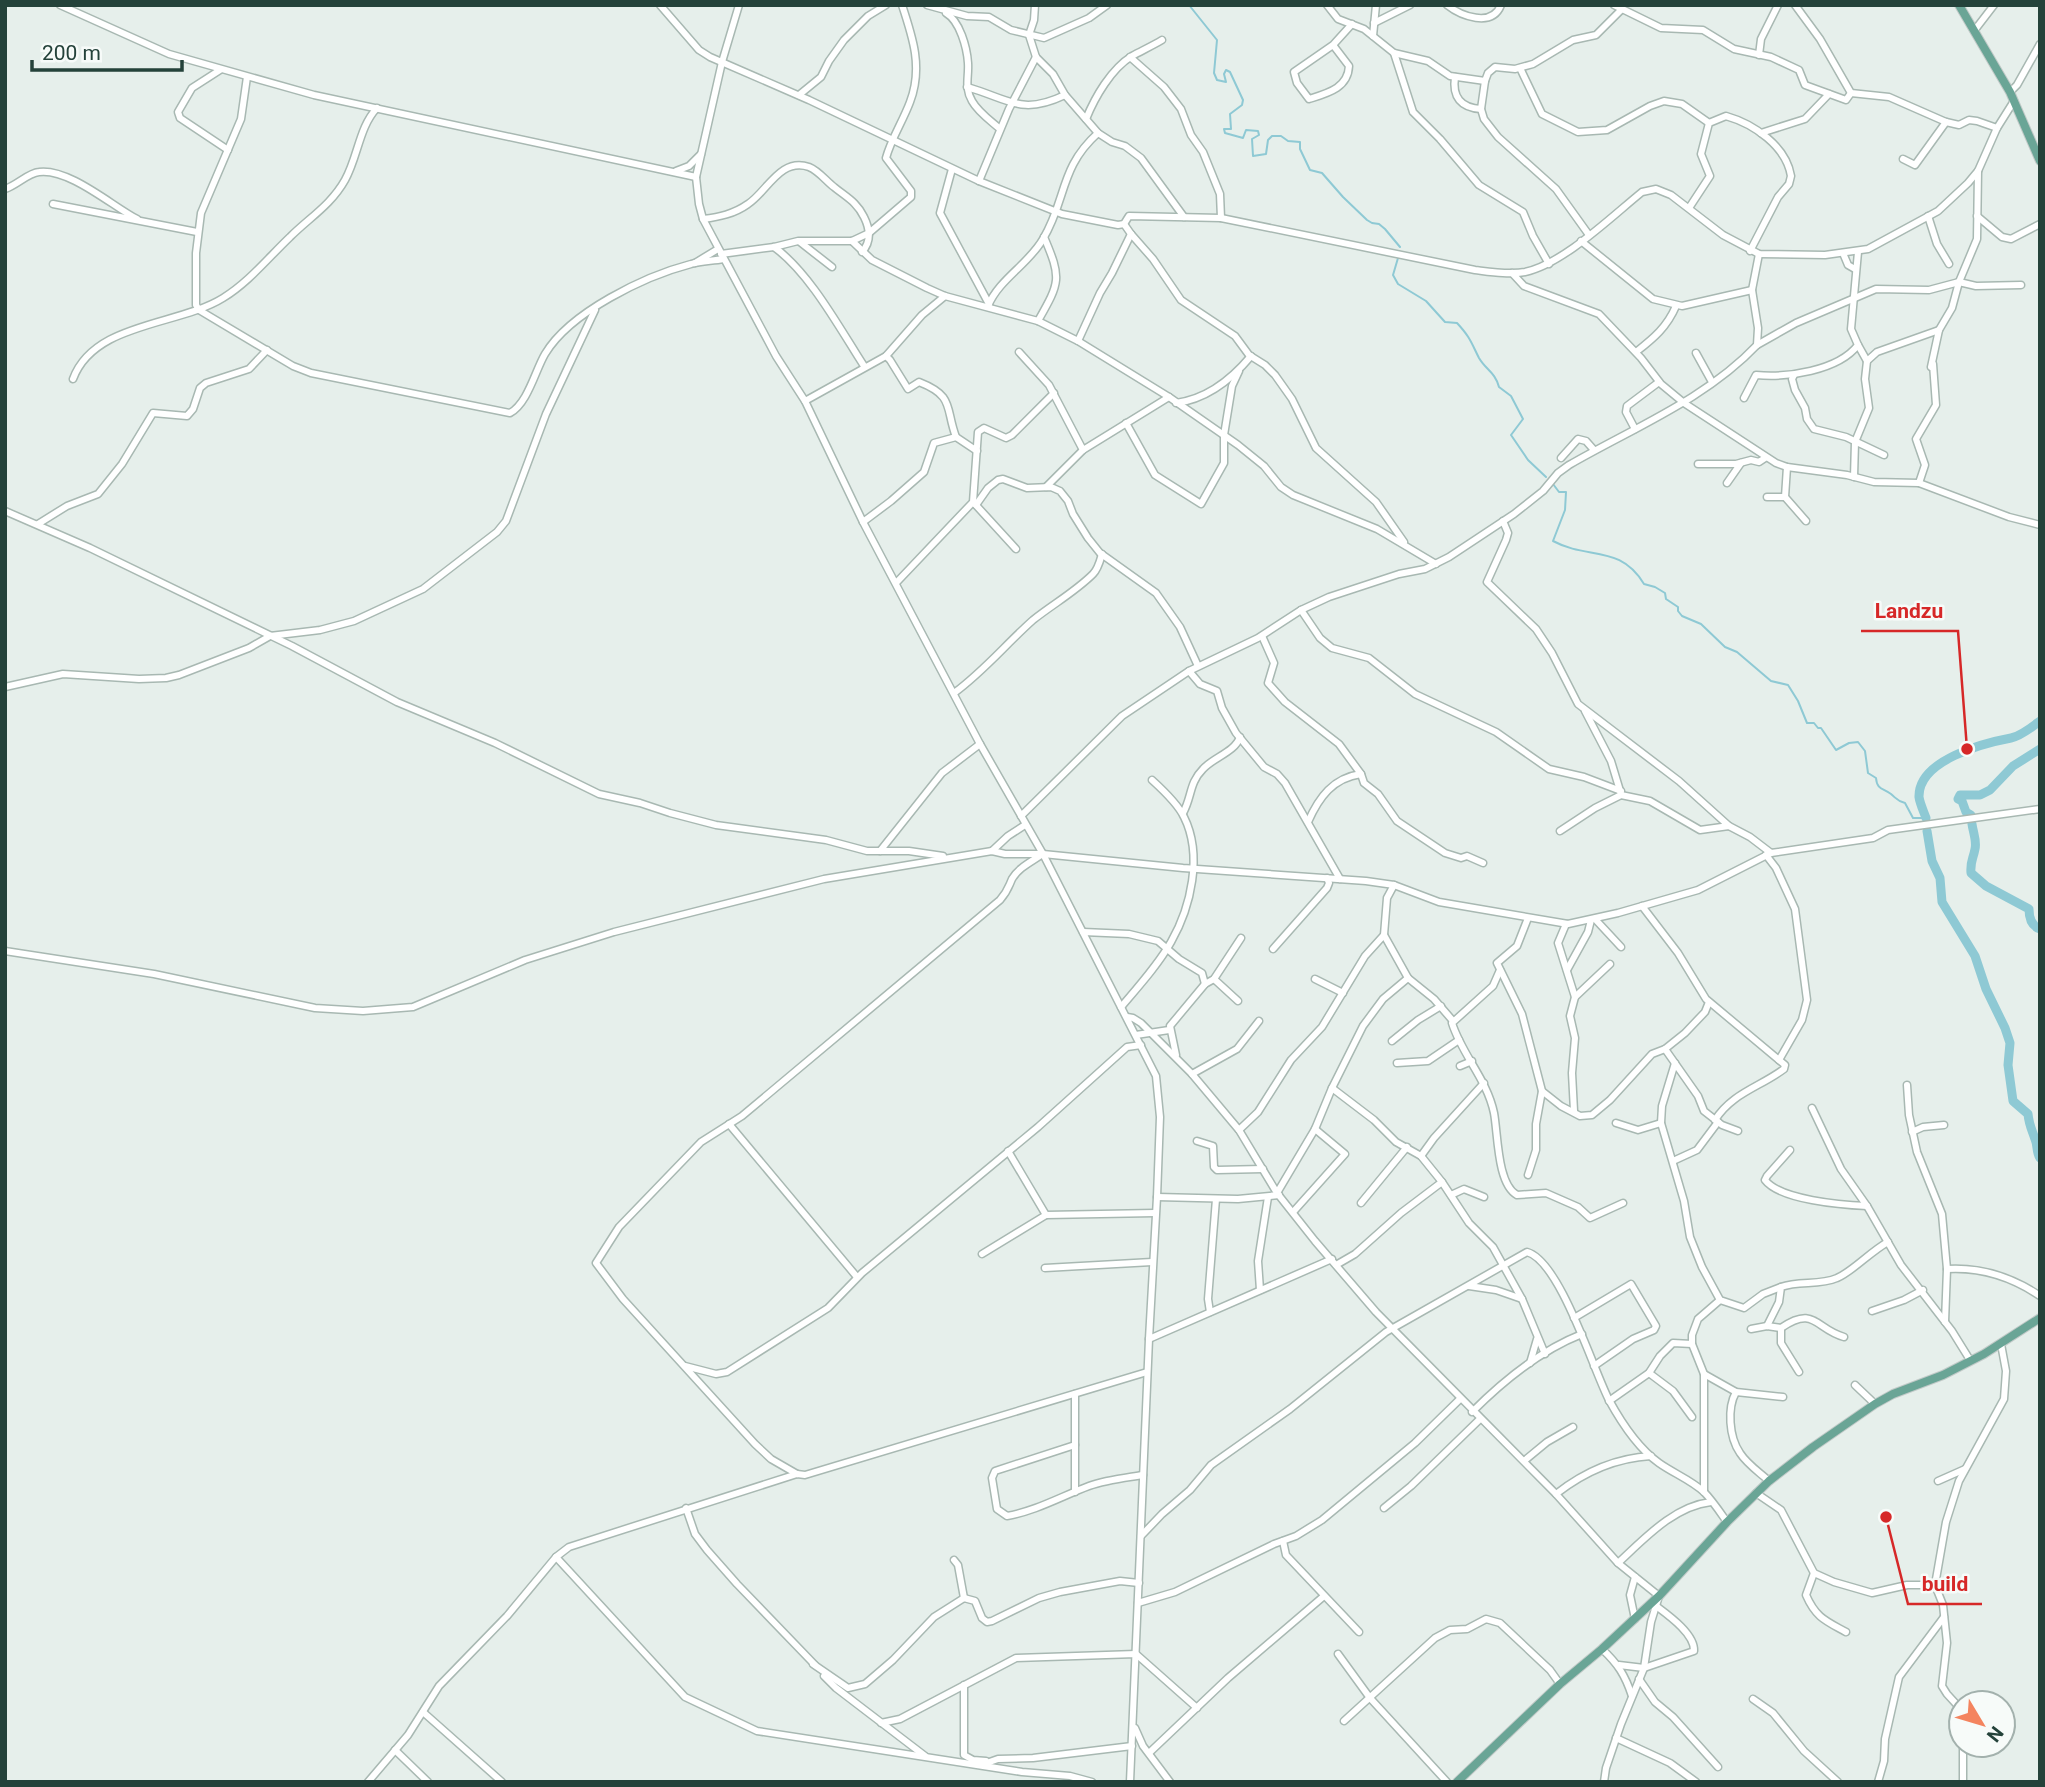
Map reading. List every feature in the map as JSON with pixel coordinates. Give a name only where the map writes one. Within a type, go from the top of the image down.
[{"type":"main road","points":[[1959,5],[2012,97],[2039,159]]},
{"type":"main road","points":[[1457,1782],[1560,1684],[1659,1596],[1727,1521],[1769,1481],[1875,1404],[1893,1394],[1943,1375],[2001,1344],[2040,1318]]},
{"type":"street","points":[[60,5],[169,54],[220,70],[314,95],[696,177]]},
{"type":"street","points":[[660,5],[699,50],[952,169],[1056,212],[1118,225],[1124,223],[1129,216],[1221,218],[1475,270],[1512,273],[1526,272],[1549,264],[1649,189],[1671,195],[1723,235],[1759,254],[1777,256],[1843,253],[1868,249],[1945,206],[1978,171],[2017,85],[2040,44]]},
{"type":"street","points":[[739,5],[722,62],[696,177],[703,219],[776,356],[805,401],[863,522],[980,744],[1043,854],[1141,1045],[1159,1088],[1157,1197],[1130,1782]]},
{"type":"street","points":[[799,95],[821,77],[844,40],[868,16],[886,5]]},
{"type":"street","points":[[247,77],[241,119],[209,191],[197,232],[196,305],[200,310],[293,366],[311,373],[510,414],[517,410],[523,400],[547,352],[575,321],[658,274],[721,254],[798,241],[852,240],[869,233],[903,205],[912,195],[886,160],[911,101],[918,64],[915,44],[902,5]]},
{"type":"street","points":[[927,5],[953,17],[963,40],[968,65],[967,88],[973,104],[1000,129]]},
{"type":"street","points":[[1035,5],[1029,35],[1036,57],[1053,74],[1065,95],[1098,133],[1125,146],[1140,158],[1184,217]]},
{"type":"street","points":[[945,12],[989,17],[1006,28],[1039,37],[1049,36],[1089,18],[1107,5]]},
{"type":"street","points":[[1327,5],[1338,19],[1352,23],[1394,53],[1428,61],[1445,74],[1485,81]]},
{"type":"street","points":[[1373,36],[1376,5]]},
{"type":"street","points":[[1374,23],[1410,5]]},
{"type":"street","points":[[1447,5],[1456,11],[1486,19],[1496,14],[1501,5]]},
{"type":"street","points":[[1759,55],[1761,39],[1778,5]]},
{"type":"street","points":[[1795,5],[1820,39],[1851,93]]},
{"type":"street","points":[[1975,32],[1994,5]]},
{"type":"street","points":[[1589,235],[1556,189],[1491,130],[1481,109],[1485,81],[1488,73],[1495,67],[1520,68],[1533,64],[1573,40],[1596,35],[1618,8],[1661,28],[1703,30],[1734,49],[1771,57],[1800,71],[1805,85],[1829,94],[1846,100],[1851,93]]},
{"type":"street","points":[[1333,46],[1349,66],[1347,80],[1340,87],[1309,99],[1297,83],[1294,72],[1333,46],[1352,23]]},
{"type":"street","points":[[1086,119],[1095,98],[1112,75],[1130,57],[1161,40]]},
{"type":"street","points":[[1394,53],[1413,111],[1479,185],[1522,212],[1532,236],[1549,264]]},
{"type":"street","points":[[979,181],[1000,129],[1036,57]]},
{"type":"street","points":[[1130,57],[1164,87],[1181,108],[1220,194],[1221,218]]},
{"type":"street","points":[[1520,68],[1542,114],[1578,132],[1607,130],[1619,121],[1632,118],[1650,106],[1664,101],[1682,104],[1709,123]]},
{"type":"street","points":[[220,70],[192,88],[178,112],[180,118],[228,150]]},
{"type":"street","points":[[1455,77],[1456,98],[1467,107],[1481,109]]},
{"type":"street","points":[[967,88],[1013,104],[1028,106],[1042,105],[1065,95]]},
{"type":"street","points":[[1851,93],[1889,97],[1946,122],[1959,125],[1969,120],[1997,128]]},
{"type":"street","points":[[1761,133],[1805,120],[1829,94]]},
{"type":"street","points":[[73,379],[80,365],[96,348],[112,337],[200,310],[247,280],[292,234],[327,205],[346,178],[368,120],[377,108]]},
{"type":"street","points":[[1709,123],[1726,116],[1744,122],[1761,133],[1778,150],[1791,176],[1789,184],[1778,197],[1750,250]]},
{"type":"street","points":[[1903,159],[1916,164],[1946,122]]},
{"type":"street","points":[[1689,208],[1710,176],[1700,154],[1709,123]]},
{"type":"street","points":[[989,305],[1044,237],[1056,212],[1073,162],[1098,133]]},
{"type":"street","points":[[671,172],[689,166],[702,153]]},
{"type":"street","points":[[703,219],[740,209],[757,196],[774,176],[798,166],[808,167],[857,205],[867,222],[869,233],[869,242],[862,251]]},
{"type":"street","points":[[952,169],[940,213],[989,305]]},
{"type":"street","points":[[1919,484],[1925,465],[1916,439],[1936,405],[1932,366],[1939,330],[1952,308],[1959,282],[1977,239],[1978,171]]},
{"type":"street","points":[[5,189],[17,185],[35,173],[48,172],[85,186],[137,219]]},
{"type":"street","points":[[53,204],[197,232]]},
{"type":"street","points":[[1978,215],[2007,239],[2014,239],[2040,224]]},
{"type":"street","points":[[1928,216],[1937,244],[1949,264]]},
{"type":"street","points":[[1124,223],[1181,300],[1235,336],[1251,356],[1265,365],[1281,383],[1292,398],[1316,448],[1376,502],[1405,544]]},
{"type":"street","points":[[1078,341],[1130,234]]},
{"type":"street","points":[[1038,321],[1056,286],[1055,268],[1044,237]]},
{"type":"street","points":[[852,240],[872,260],[946,296],[989,305],[1038,321],[1078,341],[1169,397],[1224,435],[1256,458],[1281,487],[1293,495],[1377,529],[1436,564]]},
{"type":"street","points":[[798,241],[832,267]]},
{"type":"street","points":[[1581,241],[1627,277],[1646,296],[1676,306],[1697,304],[1752,290]]},
{"type":"street","points":[[774,247],[790,259],[804,275],[864,366]]},
{"type":"street","points":[[1858,252],[1851,329],[1867,361]]},
{"type":"street","points":[[1843,253],[1848,265],[1855,269]]},
{"type":"street","points":[[695,263],[721,254]]},
{"type":"street","points":[[1757,345],[1758,328],[1752,290],[1759,254]]},
{"type":"street","points":[[1512,273],[1524,286],[1599,314],[1636,352],[1659,382],[1684,403],[1765,458],[1787,467],[1887,484],[1919,484],[2009,517],[2040,525]]},
{"type":"street","points":[[1021,816],[1122,716],[1189,671],[1262,636],[1301,610],[1343,592],[1436,564],[1503,521],[1543,491],[1558,473],[1594,450],[1684,403],[1757,345],[1796,323],[1876,289],[1929,290],[1959,282],[1976,286],[2021,285]]},
{"type":"street","points":[[805,401],[886,356],[897,340],[909,331],[922,315],[946,296]]},
{"type":"street","points":[[1636,352],[1665,327],[1676,306]]},
{"type":"street","points":[[5,687],[63,674],[166,678],[249,648],[270,636],[338,626],[379,610],[433,582],[497,532],[509,515],[546,414],[596,308]]},
{"type":"street","points":[[1854,477],[1856,442],[1869,408],[1864,379],[1867,361],[1877,352],[1939,330]]},
{"type":"street","points":[[1744,398],[1756,375],[1794,375],[1837,360],[1858,345]]},
{"type":"street","points":[[38,524],[66,506],[98,494],[122,464],[153,413],[187,416],[205,383],[249,369],[267,350]]},
{"type":"street","points":[[1019,352],[1041,374],[1054,393],[1083,450]]},
{"type":"street","points":[[1696,353],[1713,382]]},
{"type":"street","points":[[886,356],[908,389],[919,382],[941,395],[951,410],[951,425],[956,437],[977,451]]},
{"type":"street","points":[[1126,423],[1155,475],[1201,504],[1224,463],[1224,435],[1232,386],[1239,371],[1251,356]]},
{"type":"street","points":[[1176,403],[1191,401],[1208,394],[1239,371]]},
{"type":"street","points":[[1794,375],[1792,383],[1805,408],[1809,425],[1821,432],[1846,437],[1884,455]]},
{"type":"street","points":[[1635,429],[1626,412],[1627,406],[1659,382]]},
{"type":"street","points":[[1016,549],[974,503],[978,432],[984,428],[1006,438],[1012,436],[1054,393]]},
{"type":"street","points":[[1045,488],[1083,450],[1169,397]]},
{"type":"street","points":[[863,522],[924,472],[934,443],[956,437]]},
{"type":"street","points":[[1561,458],[1578,439],[1586,441],[1594,450]]},
{"type":"street","points":[[1698,464],[1741,463],[1751,460],[1759,462],[1765,458]]},
{"type":"street","points":[[1727,483],[1741,463]]},
{"type":"street","points":[[1787,467],[1785,497],[1806,521]]},
{"type":"street","points":[[896,583],[998,480],[1009,480],[1027,488],[1055,489],[1065,495],[1088,538],[1102,554],[1156,593],[1181,627],[1198,666]]},
{"type":"street","points":[[1768,497],[1785,497]]},
{"type":"street","points":[[5,512],[38,524],[270,636],[397,702],[495,743],[599,794],[716,825],[826,840],[867,851],[909,851],[948,857]]},
{"type":"street","points":[[1503,521],[1508,533],[1487,582],[1536,629],[1558,663],[1575,700],[1679,781],[1729,826],[1750,837],[1768,854],[1776,868],[1795,909],[1807,1000],[1801,1020],[1779,1060]]},
{"type":"street","points":[[954,693],[1035,619],[1069,596],[1083,580],[1093,574],[1102,554]]},
{"type":"street","points":[[1301,610],[1320,638],[1332,648],[1369,658],[1415,694],[1496,732],[1549,769],[1584,777],[1621,793],[1650,801],[1700,830],[1729,826]]},
{"type":"street","points":[[1262,636],[1274,663],[1268,683],[1285,702],[1339,744],[1361,774],[1364,783],[1378,794],[1397,821],[1445,853],[1461,858],[1467,856],[1483,863]]},
{"type":"street","points":[[1189,671],[1200,684],[1217,691],[1222,708],[1240,737],[1265,767],[1285,783],[1340,879]]},
{"type":"street","points":[[1585,710],[1611,761],[1621,793]]},
{"type":"street","points":[[1183,813],[1191,785],[1196,778],[1215,758],[1236,745],[1240,737]]},
{"type":"street","points":[[880,851],[942,773],[980,744]]},
{"type":"street","points":[[1308,822],[1327,789],[1342,779],[1361,774]]},
{"type":"street","points":[[1121,1007],[1171,942],[1188,898],[1195,868],[1189,829],[1183,813],[1152,780]]},
{"type":"street","points":[[1560,831],[1621,793]]},
{"type":"street","points":[[5,951],[154,974],[315,1008],[363,1011],[401,1009],[413,1007],[525,960],[614,932],[773,890],[992,851],[1394,885],[1439,902],[1566,924],[1593,920],[1698,890],[1768,854],[1874,838],[1888,830],[2040,809]]},
{"type":"street","points":[[992,851],[1025,825]]},
{"type":"street","points":[[797,1474],[765,1454],[609,1283],[596,1263],[619,1227],[701,1142],[742,1116],[945,947],[1000,900],[1021,869],[1043,854]]},
{"type":"street","points":[[1273,949],[1328,888],[1327,878]]},
{"type":"street","points":[[1394,885],[1385,906],[1384,935],[1408,978],[1441,1006],[1453,1021]]},
{"type":"street","points":[[1642,906],[1678,953],[1709,1002],[1784,1065],[1784,1069],[1740,1093],[1727,1104],[1697,1150],[1673,1161]]},
{"type":"street","points":[[1528,918],[1517,946],[1498,960],[1500,970],[1522,1014],[1542,1091],[1536,1124],[1536,1150],[1528,1175]]},
{"type":"street","points":[[1593,920],[1621,947]]},
{"type":"street","points":[[1567,970],[1593,920]]},
{"type":"street","points":[[1566,924],[1558,943],[1575,997],[1570,1016],[1575,1038],[1572,1073],[1574,1111]]},
{"type":"street","points":[[1083,932],[1136,934],[1158,941],[1202,973],[1205,984]]},
{"type":"street","points":[[1239,1130],[1258,1112],[1291,1060],[1322,1027],[1365,956],[1384,935]]},
{"type":"street","points":[[1176,1056],[1169,1030],[1174,1019],[1205,984],[1214,979],[1241,938]]},
{"type":"street","points":[[1575,997],[1610,964]]},
{"type":"street","points":[[1500,970],[1493,986],[1453,1021],[1452,1026],[1484,1083],[1493,1109],[1501,1164],[1512,1193],[1546,1193],[1578,1207],[1590,1218],[1623,1203]]},
{"type":"street","points":[[1157,1197],[1216,1199],[1268,1197],[1278,1194],[1315,1129],[1363,1026],[1382,999],[1408,978]]},
{"type":"street","points":[[1214,979],[1238,1001]]},
{"type":"street","points":[[1315,979],[1343,993]]},
{"type":"street","points":[[1542,1091],[1580,1116],[1597,1112],[1652,1055],[1665,1049],[1696,1022],[1709,1002]]},
{"type":"street","points":[[1392,1041],[1441,1006]]},
{"type":"street","points":[[1127,1017],[1138,1020],[1152,1032],[1192,1074],[1239,1130],[1278,1194],[1391,1328],[1556,1494],[1618,1563],[1659,1596],[1651,1622],[1644,1668],[1616,1738],[1604,1782]]},
{"type":"street","points":[[1192,1074],[1237,1049],[1259,1021]]},
{"type":"street","points":[[1136,1035],[1169,1030]]},
{"type":"street","points":[[1397,1063],[1428,1060],[1459,1040]]},
{"type":"street","points":[[685,1366],[716,1374],[727,1372],[828,1308],[857,1277],[1127,1047],[1141,1045]]},
{"type":"street","points":[[1665,1049],[1698,1096],[1704,1111],[1716,1121],[1738,1131]]},
{"type":"street","points":[[1460,1066],[1472,1061]]},
{"type":"street","points":[[1675,1063],[1662,1106],[1661,1124],[1684,1201],[1690,1237],[1720,1300],[1744,1308],[1763,1294],[1781,1287],[1838,1278],[1888,1242]]},
{"type":"street","points":[[1421,1156],[1484,1083]]},
{"type":"street","points":[[1907,1085],[1912,1132],[1942,1214],[1947,1269],[1945,1324]]},
{"type":"street","points":[[1332,1088],[1374,1120],[1396,1142],[1421,1156],[1443,1182],[1469,1223],[1493,1247],[1521,1299],[1545,1354]]},
{"type":"street","points":[[1812,1108],[1841,1169],[1867,1206],[1906,1273],[1923,1290],[1970,1360]]},
{"type":"street","points":[[1616,1123],[1638,1130],[1661,1124]]},
{"type":"street","points":[[729,1124],[857,1277]]},
{"type":"street","points":[[1912,1132],[1933,1125],[1944,1125]]},
{"type":"street","points":[[1294,1211],[1345,1154],[1315,1129]]},
{"type":"street","points":[[1197,1141],[1213,1146],[1214,1167],[1217,1170],[1263,1169]]},
{"type":"street","points":[[1361,1203],[1408,1147]]},
{"type":"street","points":[[1790,1150],[1767,1176],[1765,1180],[1768,1184],[1824,1203],[1867,1206]]},
{"type":"street","points":[[1008,1151],[1046,1215]]},
{"type":"street","points":[[1149,1339],[1260,1290],[1355,1254],[1401,1213],[1443,1182]]},
{"type":"street","points":[[1451,1195],[1464,1189],[1484,1197]]},
{"type":"street","points":[[1260,1290],[1258,1261],[1268,1197]]},
{"type":"street","points":[[1210,1312],[1208,1299],[1216,1199]]},
{"type":"street","points":[[982,1254],[1046,1215],[1155,1213]]},
{"type":"street","points":[[1141,1536],[1190,1490],[1211,1465],[1272,1424],[1391,1328],[1527,1252],[1534,1254],[1548,1272],[1582,1334],[1609,1401],[1638,1443],[1651,1456],[1704,1492],[1727,1521]]},
{"type":"street","points":[[1045,1268],[1152,1262]]},
{"type":"street","points":[[1947,1269],[1992,1272],[2040,1296]]},
{"type":"street","points":[[1574,1318],[1631,1284],[1656,1326],[1654,1330],[1633,1339],[1594,1366]]},
{"type":"street","points":[[1468,1286],[1496,1290],[1521,1299]]},
{"type":"street","points":[[1767,1326],[1779,1302],[1781,1287]]},
{"type":"street","points":[[1872,1311],[1923,1290]]},
{"type":"street","points":[[1704,1492],[1704,1374],[1692,1344],[1695,1323],[1720,1300]]},
{"type":"street","points":[[1751,1329],[1767,1326],[1781,1328],[1792,1321],[1810,1318],[1844,1337]]},
{"type":"street","points":[[1781,1328],[1781,1343],[1799,1372]]},
{"type":"street","points":[[1472,1412],[1529,1364],[1582,1334]]},
{"type":"street","points":[[1529,1364],[1537,1339]]},
{"type":"street","points":[[1609,1401],[1649,1373],[1672,1343],[1692,1344]]},
{"type":"street","points":[[1947,1692],[1942,1686],[1942,1666],[1947,1651],[1943,1605],[1935,1585],[1952,1501],[1965,1469],[2004,1399],[2006,1371],[2001,1344]]},
{"type":"street","points":[[368,1782],[395,1750],[439,1686],[499,1625],[556,1556],[569,1547],[797,1474],[805,1475],[1147,1372]]},
{"type":"street","points":[[1649,1373],[1673,1391],[1692,1417]]},
{"type":"street","points":[[1704,1374],[1736,1392],[1783,1397]]},
{"type":"street","points":[[1855,1385],[1875,1404]]},
{"type":"street","points":[[1736,1392],[1732,1399],[1731,1418],[1736,1445],[1742,1456],[1769,1481]]},
{"type":"street","points":[[1075,1394],[1075,1492]]},
{"type":"street","points":[[1138,1603],[1175,1592],[1326,1518],[1415,1443],[1460,1399]]},
{"type":"street","points":[[1384,1508],[1411,1486],[1480,1419]]},
{"type":"street","points":[[1524,1461],[1547,1442],[1573,1427]]},
{"type":"street","points":[[1075,1445],[995,1471],[992,1478],[997,1509],[1007,1516],[1093,1485],[1143,1475]]},
{"type":"street","points":[[1556,1494],[1583,1476],[1620,1460],[1651,1456]]},
{"type":"street","points":[[1938,1480],[1965,1469]]},
{"type":"street","points":[[1756,1493],[1781,1510],[1814,1573],[1872,1593],[1907,1585],[1935,1585]]},
{"type":"street","points":[[1618,1563],[1681,1511],[1711,1502]]},
{"type":"street","points":[[686,1508],[695,1534],[708,1550],[836,1688],[926,1757]]},
{"type":"street","points":[[1283,1541],[1286,1555],[1359,1632]]},
{"type":"street","points":[[556,1556],[691,1702],[768,1735],[1034,1774],[1058,1774],[1092,1782]]},
{"type":"street","points":[[954,1560],[958,1565],[964,1598]]},
{"type":"street","points":[[1814,1573],[1806,1595],[1812,1609],[1817,1615],[1846,1632]]},
{"type":"street","points":[[1635,1577],[1630,1595],[1635,1619]]},
{"type":"street","points":[[813,1664],[848,1688],[865,1684],[893,1660],[934,1617],[964,1598],[975,1601],[982,1618],[987,1622],[1060,1591],[1120,1581],[1139,1583]]},
{"type":"street","points":[[1149,1753],[1324,1596]]},
{"type":"street","points":[[1619,1665],[1644,1668],[1692,1652],[1695,1648],[1676,1619],[1656,1606]]},
{"type":"street","points":[[1878,1782],[1899,1676],[1944,1617]]},
{"type":"street","points":[[1344,1721],[1435,1638],[1450,1630],[1467,1629],[1486,1619],[1500,1623],[1550,1670],[1560,1684]]},
{"type":"street","points":[[1602,1649],[1619,1665],[1632,1696]]},
{"type":"street","points":[[881,1723],[900,1720],[1016,1658],[1136,1654],[1197,1708]]},
{"type":"street","points":[[1338,1654],[1370,1698],[1447,1782]]},
{"type":"street","points":[[1639,1679],[1656,1702],[1718,1767]]},
{"type":"street","points":[[964,1685],[964,1755],[974,1760],[988,1761],[1132,1746]]},
{"type":"street","points":[[1753,1699],[1773,1713],[1804,1751],[1838,1782]]},
{"type":"street","points":[[423,1712],[502,1782]]},
{"type":"street","points":[[1133,1725],[1143,1746],[1170,1782]]},
{"type":"street","points":[[1616,1738],[1670,1763],[1696,1782]]},
{"type":"street","points":[[395,1750],[428,1782]]},
{"type":"street","points":[[1963,1759],[1963,1782]]},
{"type":"street","points":[[979,1766],[988,1761]]},
{"type":"waterway","points":[[1189,5],[1217,40],[1214,73],[1217,80],[1226,82],[1224,74],[1226,70],[1230,72],[1243,100],[1242,105],[1230,114],[1231,129],[1224,129],[1225,133],[1243,138],[1246,130],[1258,131],[1259,135],[1252,139],[1253,156],[1266,154],[1268,140],[1272,136],[1300,142],[1300,149],[1310,170],[1322,173],[1367,220],[1379,224],[1400,247]]},
{"type":"waterway","points":[[1398,258],[1393,275],[1398,284],[1426,301],[1445,322],[1457,323],[1499,387],[1511,396],[1523,419],[1511,435],[1528,460],[1546,477]]},
{"type":"waterway","points":[[1553,484],[1559,492],[1566,492],[1565,510],[1553,541],[1625,563],[1644,584],[1665,593],[1666,599],[1678,607],[1682,616],[1701,624],[1725,647],[1737,652],[1771,681],[1788,685],[1807,723],[1814,723],[1821,728],[1836,750],[1849,743],[1858,742],[1865,751],[1868,773],[1876,778],[1879,787],[1905,803],[1913,818],[1926,818]]},
{"type":"waterway","points":[[1926,818],[1919,797],[1922,784],[1929,773],[1954,756],[1985,744],[2015,737],[2040,721]]},
{"type":"waterway","points":[[1971,815],[1958,799],[1960,795],[1980,795],[1990,790],[2013,766],[2040,749]]},
{"type":"waterway","points":[[1972,824],[1975,846],[1971,873],[1986,886],[2029,909],[2031,921],[2040,929]]},
{"type":"waterway","points":[[1927,831],[1932,861],[1940,878],[1942,902],[1975,956],[1986,989],[2005,1028],[2010,1043],[2008,1065],[2013,1101],[2028,1114],[2040,1158]]},
{"type":"place","name":"Landzu","points":[[1967,749]]},
{"type":"place","name":"build","points":[[1886,1517]]}]
